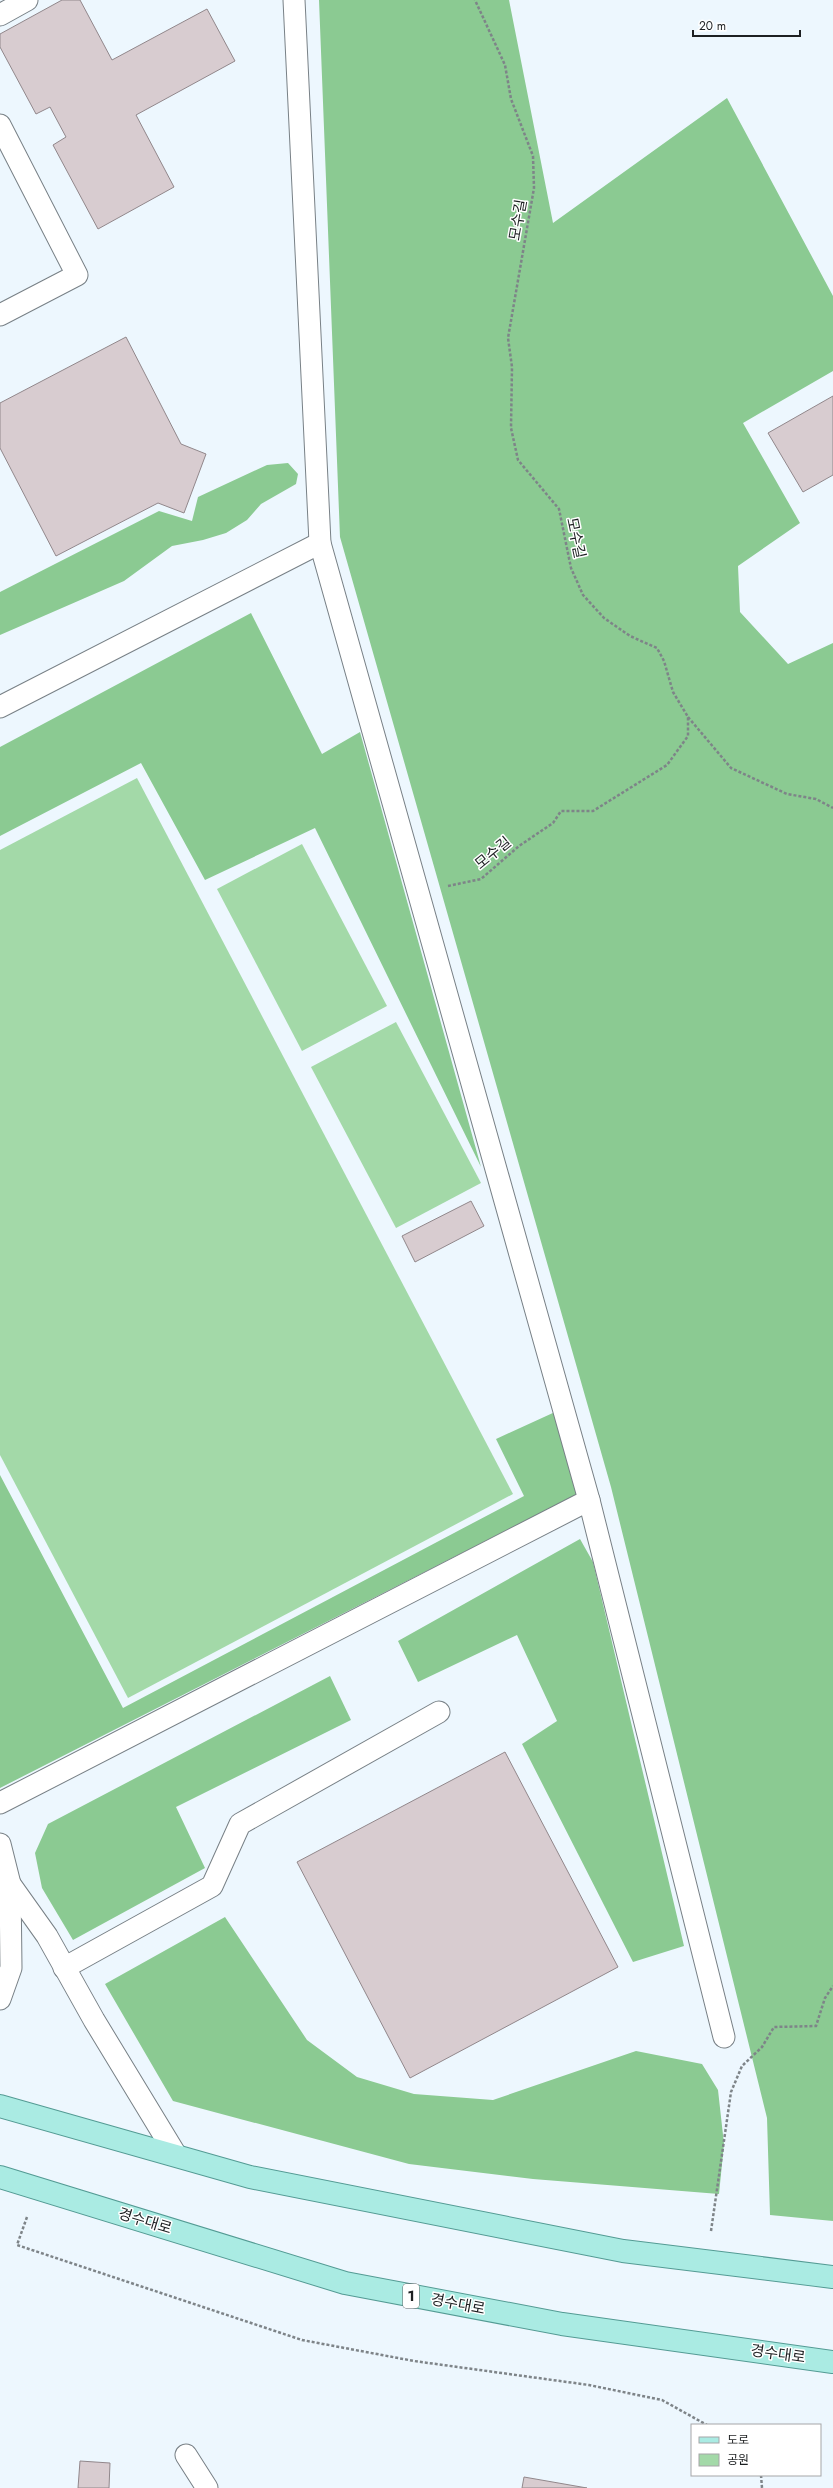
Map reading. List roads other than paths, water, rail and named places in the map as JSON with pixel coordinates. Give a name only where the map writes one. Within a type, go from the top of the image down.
[{"type":"main road","points":[[0,2106],[258,2179],[623,2251],[833,2277]]},
{"type":"main road","name":"경수대로","points":[[0,2177],[345,2283],[562,2324],[833,2362]]},
{"type":"lane","points":[[0,15],[27,0]]},
{"type":"lane","points":[[294,0],[320,543],[589,1500],[724,2037]]},
{"type":"lane","points":[[0,125],[77,275],[0,315]]},
{"type":"lane","points":[[0,707],[320,543]]},
{"type":"lane","points":[[0,1803],[589,1500]]},
{"type":"lane","points":[[64,1968],[212,1886],[240,1824],[439,1712]]},
{"type":"lane","points":[[0,1844],[11,1968],[0,1999]]},
{"type":"lane","points":[[5,1892],[48,1936],[64,1968],[176,2155]]},
{"type":"lane","points":[[186,2455],[208,2488]]}]
